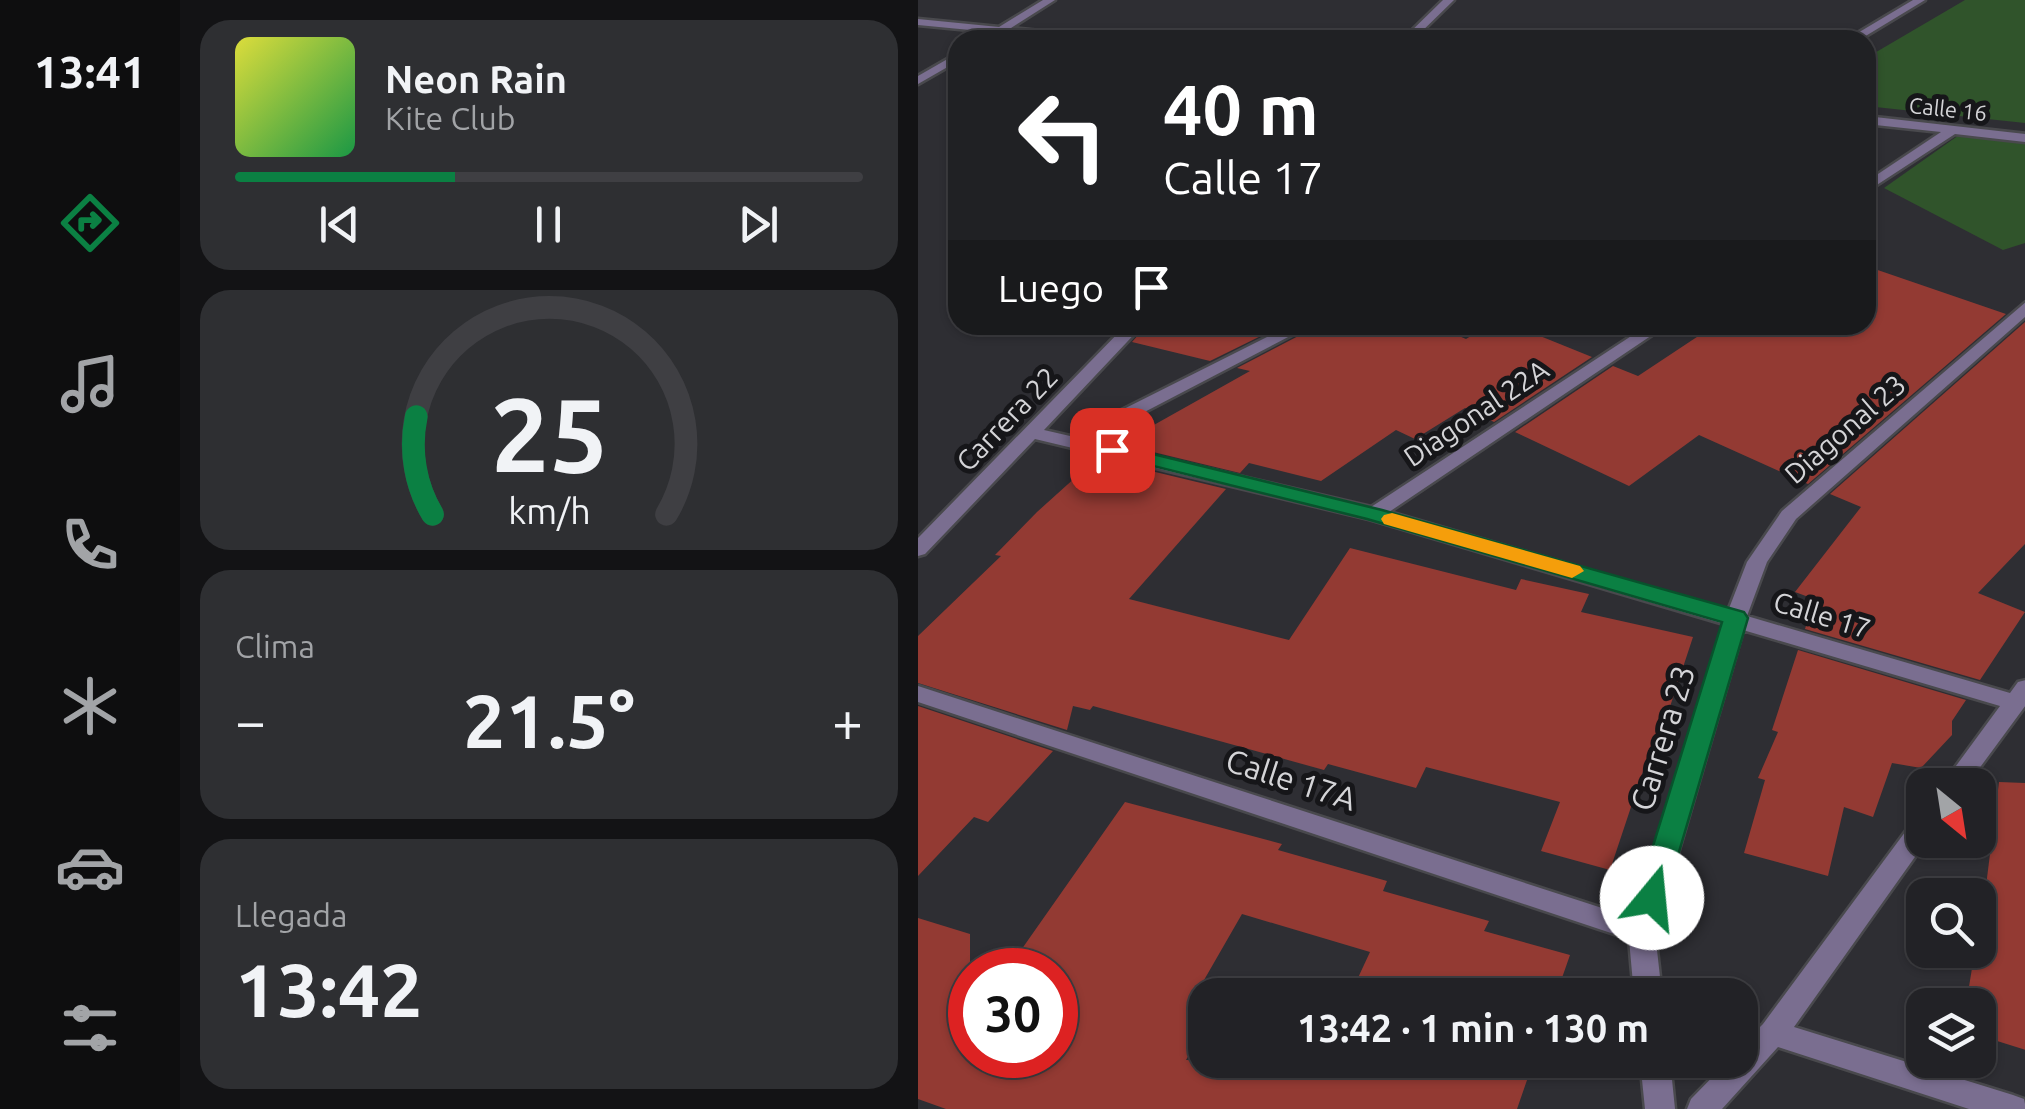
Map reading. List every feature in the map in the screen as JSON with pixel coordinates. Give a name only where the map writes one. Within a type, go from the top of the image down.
[{"type":"street","points":[[918,22],[1000,30],[1050,0]]},
{"type":"street","points":[[1418,30],[1450,0]]},
{"type":"street","points":[[1868,30],[1920,0]]},
{"type":"street","points":[[918,81],[948,62]]},
{"type":"street","name":"Calle 16","points":[[1876,121],[2026,138]]},
{"type":"street","points":[[1876,181],[1952,130]]},
{"type":"street","name":"Diagonal 23","points":[[1736,618],[1757,562],[1789,515],[2026,306]]},
{"type":"street","name":"Carrera 22","points":[[918,550],[1126,335]]},
{"type":"street","points":[[1075,441],[1283,335]]},
{"type":"street","name":"Diagonal 22A","points":[[1374,514],[1644,335]]},
{"type":"street","name":"Calle 17","points":[[1033,433],[1374,514],[2020,695]]},
{"type":"street","name":"Carrera 23","points":[[1646,978],[1642,932],[1736,618]]},
{"type":"street","name":"Calle 17A","points":[[918,694],[1642,932]]},
{"type":"street","points":[[1966,768],[2020,695]]},
{"type":"street","points":[[1702,1109],[1773,1033],[1906,850]]},
{"type":"street","points":[[1773,1033],[2013,1109]]},
{"type":"street","points":[[1657,1078],[1660,1109]]},
{"type":"green space","points":[[1965,0],[2025,0],[2025,123],[1876,107],[1876,52]]},
{"type":"green space","points":[[1959,135],[2025,142],[2025,243],[2003,250],[1884,188]]},
{"type":"building","points":[[1876,269],[2006,314],[1808,484],[1699,435],[1629,486],[1515,432],[1613,366],[1638,376],[1700,335],[1876,335]]},
{"type":"building","points":[[2026,321],[2026,543],[1978,593],[2025,612],[1980,680],[1805,629],[1814,599],[1795,592],[1861,507],[1830,494]]},
{"type":"building","points":[[1138,335],[1263,335],[1210,361],[1132,342]]},
{"type":"building","points":[[1300,335],[1457,335],[1466,339],[1473,335],[1538,335],[1592,357],[1494,422],[1465,408],[1415,439],[1396,430],[1321,481],[1249,463],[1240,473],[1120,444],[1250,371],[1237,368]]},
{"type":"building","points":[[1097,458],[1226,489],[1129,599],[1289,640],[1350,548],[1516,590],[1521,579],[1589,594],[1581,612],[1693,637],[1610,870],[1541,851],[1560,802],[1426,767],[1416,788],[1328,764],[1324,770],[1093,706],[1090,710],[1073,706],[1067,730],[918,683],[918,636],[1001,556],[995,555],[1037,512]]},
{"type":"building","points":[[1798,650],[1966,700],[1952,721],[1952,735],[1921,768],[1892,763],[1873,817],[1844,807],[1828,876],[1744,853],[1765,780],[1758,778],[1778,732],[1772,730]]},
{"type":"building","points":[[918,706],[1053,751],[988,822],[974,817],[918,876]]},
{"type":"building","points":[[1999,782],[2026,783],[2026,1050],[1996,1041],[1996,988],[1969,988],[1972,968],[1996,968],[1996,878],[1987,878],[1990,858],[1996,858]]},
{"type":"building","points":[[1125,802],[1282,844],[1278,850],[1387,881],[1383,891],[1489,921],[1484,931],[1570,955],[1562,978],[1358,978],[1370,952],[1242,914],[1205,978],[1188,978],[1188,1078],[1528,1078],[1517,1109],[946,1109],[918,1099],[918,918],[970,934],[970,948],[948,948],[948,1078],[1078,1078],[1078,948],[1022,948]]},
{"type":"slow traffic","points":[[1392,519],[1572,571]]},
{"type":"route","points":[[1112,450],[1374,514],[1736,618],[1652,898]]}]
